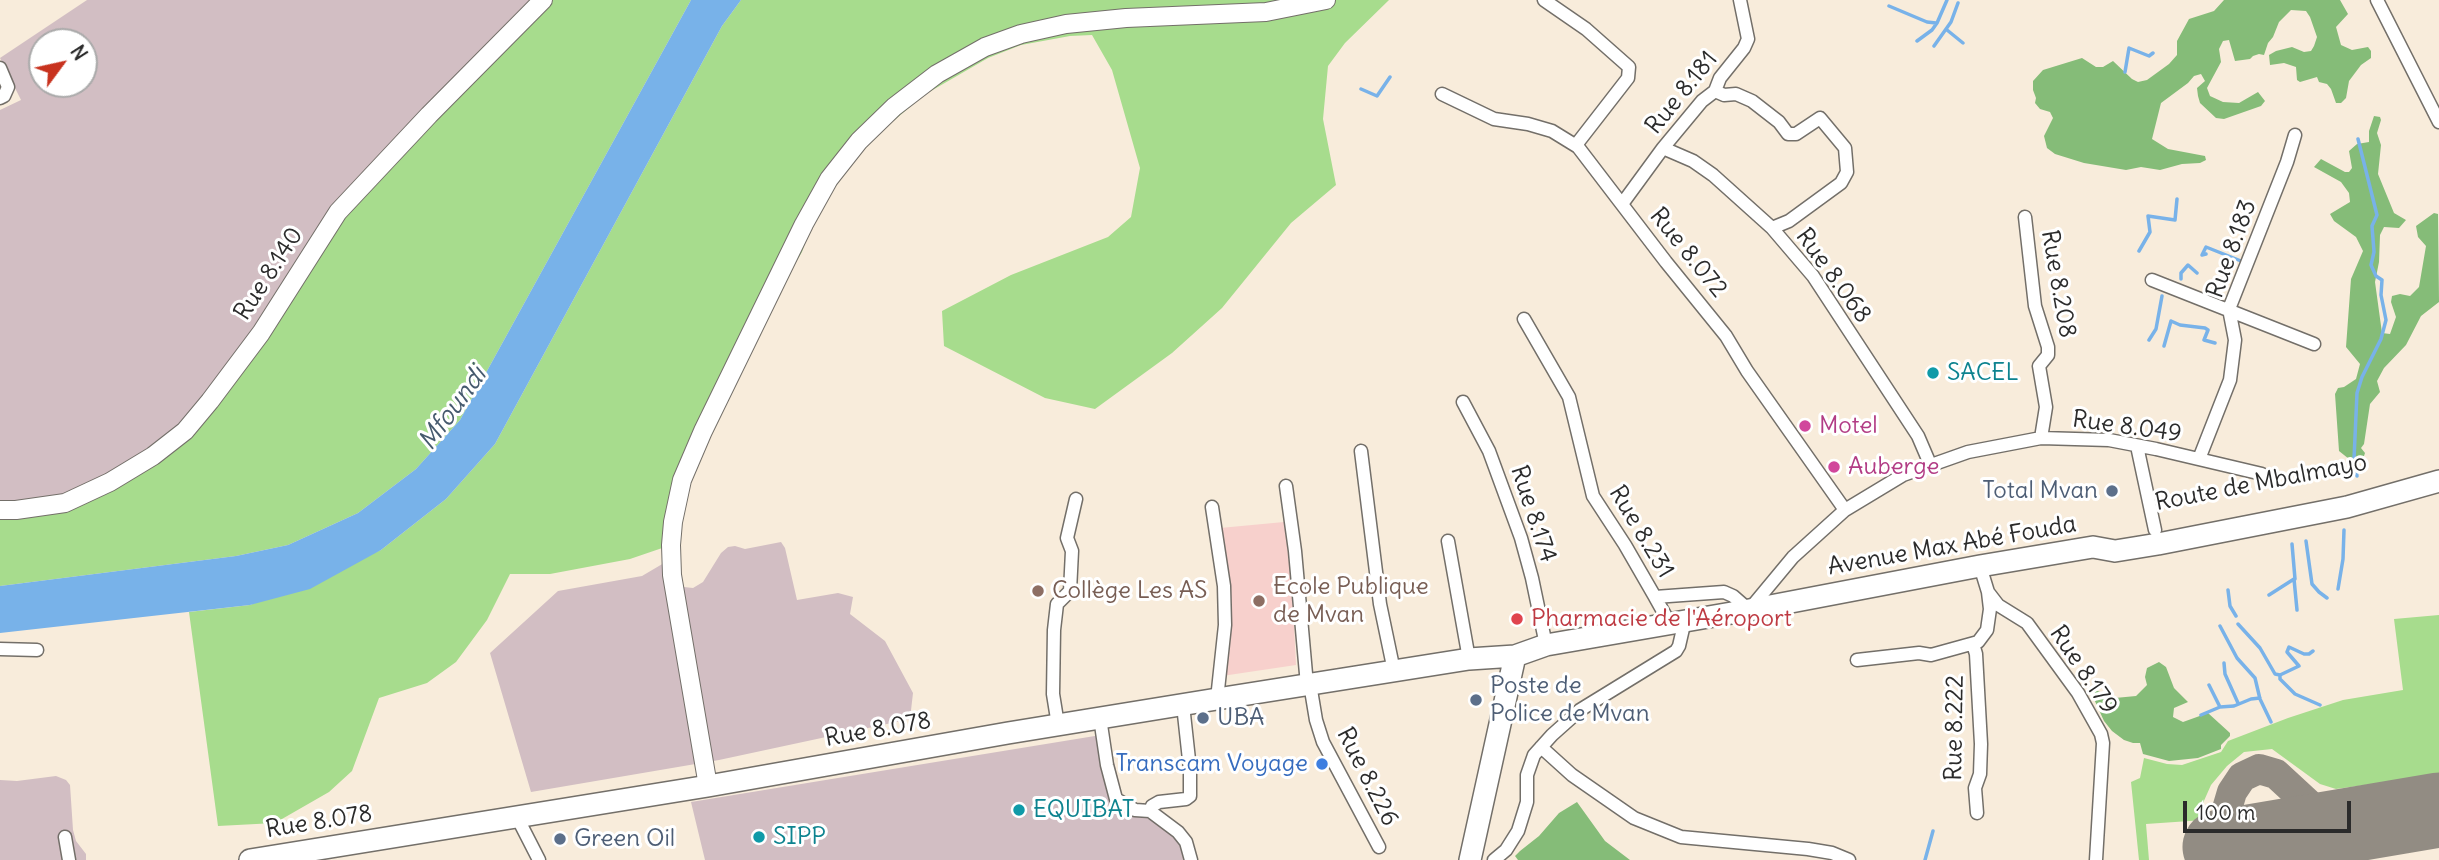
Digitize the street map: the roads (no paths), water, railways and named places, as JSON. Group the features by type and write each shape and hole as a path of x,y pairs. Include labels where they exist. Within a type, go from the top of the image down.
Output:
{"highway":[{"name":"Route de Mbalmayo","path":"2093,547 2155,530 2344,497 2439,470"},
{"name":"Avenue Max Abé Fouda","path":"1515,656 1546,645 1980,566 2093,547 2115,551 2158,544 2347,507 2439,481"},
{"name":"Rue 8.078","path":"250,860 708,786 1217,699 1469,660 1515,656"},
{"path":"1470,860 1515,656"}],"main road":[{"name":"Rue 8.140","path":"0,510 65,503 110,482 142,463 185,431 211,401 261,333 338,212 543,0"},
{"path":"708,786 672,575 673,522 682,480 703,431 804,224 829,179 859,141 894,107 937,74 985,47 1021,34 1066,24 1126,18 1266,12 1326,0"}],"street":[{"path":"1544,0 1586,29 1629,67 1628,78 1576,145"},
{"name":"Rue 8.181","path":"1622,204 1663,149 1703,101 1715,91 1720,78 1744,48 1748,39 1740,0"},
{"path":"2377,0 2439,122"},
{"path":"0,68 8,87 0,98"},
{"path":"1715,91 1752,100 1779,122 1788,134 1796,134 1820,118 1845,148 1847,172 1841,183 1789,221 1772,228"},
{"name":"Rue 8.072","path":"1442,94 1494,119 1543,127 1576,145 1726,336 1747,371 1845,510"},
{"name":"Rue 8.183","path":"2199,459 2230,380 2235,340 2229,309 2295,135"},
{"name":"Rue 8.068","path":"1663,149 1693,161 1713,175 1772,228 1813,276 1918,436 1930,464"},
{"name":"Rue 8.208","path":"2025,217 2035,306 2048,347 2048,355 2039,366 2046,407 2041,438"},
{"path":"2152,281 2314,344"},
{"name":"Rue 8.231","path":"1524,318 1569,397 1593,496 1655,597 1724,592 1749,610"},
{"name":"Rue 8.174","path":"1463,402 1489,451 1521,538 1546,645"},
{"name":"Rue 8.049","path":"1749,610 1793,557 1845,510 1883,485 1930,464 1968,452 2041,438 2109,440 2262,474"},
{"path":"2137,446 2155,530"},
{"path":"1361,451 1380,604 1394,671"},
{"name":"Rue 8.226","path":"1286,486 1308,685 1316,720 1323,742 1379,847"},
{"path":"1058,725 1053,694 1054,630 1057,604 1070,591 1072,551 1067,538 1076,499"},
{"path":"1212,507 1224,586 1225,625 1217,699"},
{"path":"1448,541 1469,660"},
{"name":"Rue 8.179","path":"1980,566 1988,592 2005,612 2027,623 2078,693 2101,734 2103,743 2096,860"},
{"path":"1857,660 1919,653 1931,655 1978,642 1987,630 1990,609 1988,592"},
{"path":"1494,860 1506,850 1518,831 1527,802 1530,766 1534,755 1580,710 1676,651 1679,646 1677,621 1655,597"},
{"name":"Rue 8.222","path":"1973,644 1977,662 1981,744 1980,774 1975,788 1977,813"},
{"path":"0,649 37,650"},
{"path":"1150,811 1158,802 1186,799 1190,796 1183,705"},
{"path":"1100,718 1107,765 1116,799 1135,810 1150,811 1178,832 1186,842 1191,860"},
{"path":"1541,747 1572,775 1634,818 1681,837 1808,849 1832,853 1849,860"},
{"path":"517,817 539,860"},
{"path":"65,837 69,860"}],"water":[{"path":"691,0 741,0 722,26 495,444 446,499 381,550 310,589 250,605 0,633 0,586 236,556 288,545 358,513 416,469 460,420"}],"waterway":[{"path":"1917,41 1932,30 1947,0"},
{"path":"1934,46 1951,22 1958,3"},
{"path":"1889,6 1927,22 1936,23"},
{"path":"1947,30 1963,43"},
{"path":"2125,72 2129,48 2149,56 2153,53"},
{"path":"1361,89 1377,96 1390,77"},
{"path":"2357,476 2354,459 2357,393 2381,339 2386,320 2381,295 2382,280 2376,276 2371,265 2374,252 2372,226 2377,215 2358,139"},
{"path":"2139,251 2150,232 2148,216 2175,220 2177,199"},
{"path":"2206,254 2202,255 2206,247 2241,261"},
{"path":"2181,279 2181,273 2188,265 2197,273"},
{"path":"2149,340 2156,329 2162,296"},
{"path":"2164,346 2171,321 2180,325 2205,328 2208,330 2204,340 2215,343"},
{"path":"2338,589 2344,530"},
{"path":"2306,541 2312,584 2327,598"},
{"path":"2292,544 2295,579"},
{"path":"2269,595 2294,579 2297,610"},
{"path":"2228,590 2230,606 2236,616"},
{"path":"2238,624 2260,648 2275,674 2280,675 2280,679 2295,694 2320,705"},
{"path":"2220,626 2237,658 2255,678 2260,699 2271,722"},
{"path":"2280,675 2299,666 2287,652 2289,647 2304,654 2313,651"},
{"path":"2224,663 2225,674 2238,703"},
{"path":"2209,685 2220,707"},
{"path":"2201,715 2220,707 2260,698"},
{"path":"1925,860 1933,831"}],"place":[{"name":"SACEL","path":"1933,373"},
{"name":"Motel","path":"1805,426"},
{"name":"Auberge","path":"1834,467"},
{"name":"Total Mvan","path":"2112,491"},
{"name":"Collège Les AS","path":"1038,591"},
{"name":"Ecole Publique de Mvan","path":"1259,601"},
{"name":"Pharmacie de l'Aéroport","path":"1517,619"},
{"name":"Poste de Police de Mvan","path":"1476,700"},
{"name":"UBA","path":"1203,718"},
{"name":"Transcam Voyage","path":"1322,764"},
{"name":"EQUIBAT","path":"1019,810"},
{"name":"SIPP","path":"759,837"},
{"name":"Green Oil","path":"560,839"}],"water label":[{"name":"Mfoundi","path":"453,409"}]}
